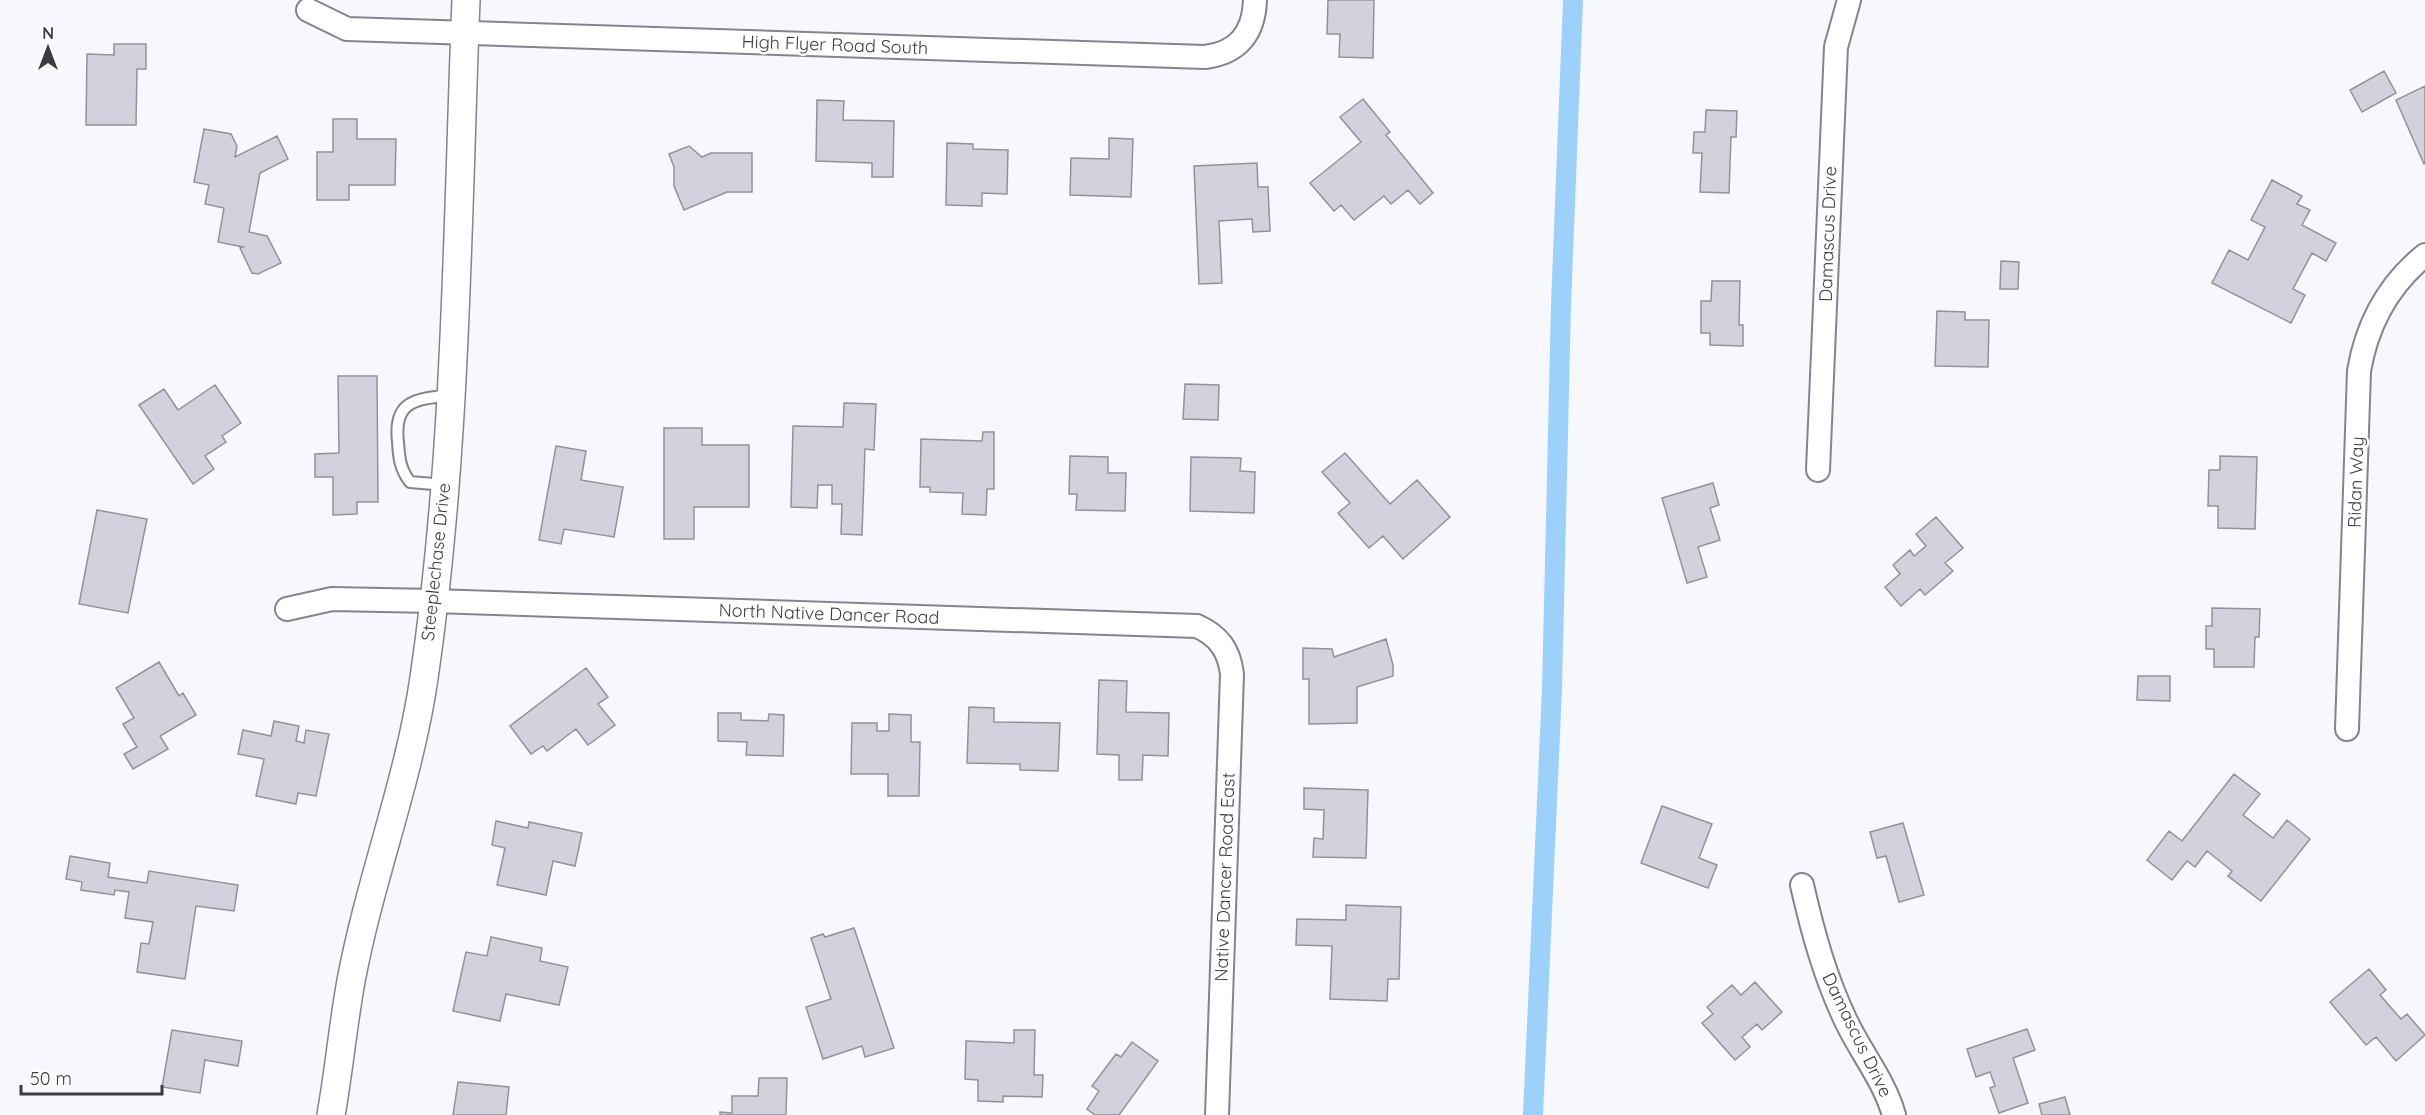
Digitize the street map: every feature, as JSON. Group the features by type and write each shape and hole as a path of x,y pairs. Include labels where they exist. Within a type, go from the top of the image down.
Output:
{"street":[{"name":"Steeplechase Drive","path":"331,1115 351,981 406,763 424,678 445,485 451,395 466,0"},
{"name":"High Flyer Road South","path":"308,10 347,28 1205,57 1226,52 1244,40 1251,27 1255,0"},
{"name":"Damascus Drive","path":"1818,470 1836,47 1849,0"},
{"name":"Ridan Way","path":"2347,729 2359,371 2367,338 2377,312 2392,289 2425,255"},
{"name":"North Native Dancer Road","path":"287,609 332,599 1197,627 1210,632 1221,642"},
{"name":"Native Dancer Road East","path":"1217,1115 1232,674 1230,659 1221,642"},
{"name":"Damascus Drive","path":"1802,885 1818,953 1828,982 1847,1024 1879,1077 1894,1115"}],"lane":[{"path":"445,485 410,482 402,471 397,434 398,414 407,405 421,398 451,395"}],"building":[{"path":"1328,0 1374,0 1373,58 1339,57 1340,34 1327,34"},
{"path":"114,44 146,44 146,69 137,69 136,125 86,125 87,54 114,55"},
{"path":"2384,71 2396,93 2362,112 2350,90"},
{"path":"2425,86 2425,163 2424,164 2396,100"},
{"path":"1363,99 1390,132 1386,135 1433,193 1420,204 1408,190 1391,204 1384,196 1354,220 1341,205 1334,211 1310,183 1361,142 1340,117"},
{"path":"817,100 844,101 843,120 894,121 893,177 872,177 872,163 816,161"},
{"path":"1706,110 1737,111 1736,137 1731,137 1729,193 1700,192 1702,153 1693,153 1694,132 1705,132"},
{"path":"333,119 357,119 357,139 396,139 395,185 349,185 349,200 317,200 317,152 333,152"},
{"path":"204,129 231,134 237,146 235,157 277,136 288,159 260,173 249,232 267,236 281,263 258,274 252,273 240,248 243,247 218,242 224,208 205,204 209,185 194,182"},
{"path":"1109,138 1133,139 1131,197 1070,195 1071,158 1109,159"},
{"path":"947,143 973,144 973,149 1008,150 1007,194 982,193 982,206 946,205"},
{"path":"689,146 702,157 711,153 752,153 752,192 727,192 684,210 674,186 674,167 669,154"},
{"path":"1257,163 1258,187 1268,187 1270,231 1253,232 1252,219 1219,221 1222,283 1199,284 1194,166"},
{"path":"2272,180 2302,196 2297,204 2310,210 2302,225 2336,243 2326,261 2312,253 2293,289 2305,295 2291,323 2212,283 2229,250 2248,260 2265,227 2251,220"},
{"path":"2001,261 2019,262 2018,289 2000,289"},
{"path":"1712,281 1740,281 1739,325 1743,325 1743,346 1710,345 1710,333 1701,333 1701,301 1711,301"},
{"path":"1937,311 1965,312 1965,320 1989,320 1988,367 1935,366"},
{"path":"338,376 377,376 378,502 357,502 357,514 333,515 333,477 315,477 315,454 339,453"},
{"path":"1185,384 1219,385 1218,420 1183,419"},
{"path":"215,385 241,423 222,436 226,442 205,456 214,469 193,484 139,405 164,389 178,410"},
{"path":"844,403 876,404 874,450 865,449 862,535 841,534 842,504 832,504 832,485 818,485 817,508 791,507 793,426 843,427"},
{"path":"664,428 702,428 702,445 749,445 749,507 694,507 694,539 664,539"},
{"path":"983,432 994,432 994,489 987,489 986,515 962,514 963,493 930,492 930,487 920,487 921,439 982,441"},
{"path":"556,446 586,451 581,480 623,487 614,537 564,529 561,544 539,540"},
{"path":"1345,453 1390,504 1417,480 1450,517 1403,559 1383,536 1369,548 1338,513 1350,503 1322,472"},
{"path":"1070,456 1108,457 1108,473 1126,473 1125,511 1076,510 1077,494 1069,494"},
{"path":"2220,456 2257,457 2255,529 2218,528 2218,506 2208,506 2209,470 2220,470"},
{"path":"1191,457 1241,458 1240,471 1255,472 1254,513 1190,511"},
{"path":"1713,483 1719,505 1710,508 1720,540 1698,547 1707,577 1687,583 1662,498"},
{"path":"97,510 147,519 128,613 79,604"},
{"path":"1936,517 1963,548 1945,563 1953,571 1925,595 1920,589 1901,606 1885,587 1900,574 1893,565 1910,550 1914,556 1926,546 1916,534"},
{"path":"2212,608 2260,609 2259,637 2255,637 2254,667 2214,667 2214,649 2206,649 2206,626 2212,626"},
{"path":"1386,639 1393,665 1393,676 1357,687 1357,723 1309,724 1309,679 1303,679 1303,648 1332,649 1334,657"},
{"path":"159,662 179,696 183,693 196,715 160,736 168,749 133,769 124,754 137,747 123,724 134,718 116,688"},
{"path":"586,668 608,697 598,704 615,725 588,745 576,729 547,751 543,746 531,754 510,726"},
{"path":"2138,676 2170,676 2170,701 2137,700"},
{"path":"1099,680 1127,681 1126,712 1169,713 1168,756 1143,755 1142,780 1119,780 1119,755 1097,754"},
{"path":"969,707 994,708 994,722 1060,723 1058,771 1020,770 1020,764 967,763"},
{"path":"718,713 741,713 741,720 768,721 769,714 784,715 783,756 746,755 747,742 718,741"},
{"path":"889,714 911,715 911,742 920,742 919,796 888,796 888,774 851,774 852,723 877,723 877,731 889,731"},
{"path":"274,721 299,726 296,741 304,743 306,730 329,734 316,796 298,793 296,804 256,796 264,759 238,754 243,730 271,736"},
{"path":"2234,774 2260,794 2243,815 2273,838 2287,820 2310,839 2261,901 2228,876 2232,871 2207,851 2195,867 2187,861 2172,880 2147,860 2169,831 2182,841"},
{"path":"1304,788 1368,790 1366,858 1313,857 1314,838 1323,839 1324,810 1304,809"},
{"path":"1662,806 1712,824 1699,858 1717,865 1708,888 1641,863"},
{"path":"496,821 528,828 529,822 582,833 575,866 553,861 546,895 497,885 505,848 492,845"},
{"path":"1903,823 1924,895 1899,902 1886,856 1877,858 1870,832"},
{"path":"70,856 110,863 108,877 147,883 149,871 238,885 234,911 196,906 185,979 137,972 141,943 149,944 153,922 125,918 129,892 115,890 114,895 81,890 82,882 66,879"},
{"path":"1346,905 1401,907 1399,979 1388,979 1387,1001 1330,999 1332,946 1296,945 1297,919 1346,920"},
{"path":"854,928 894,1048 865,1057 862,1046 823,1059 806,1007 831,999 811,938 823,934 825,937"},
{"path":"491,937 542,948 540,961 568,967 559,1005 506,994 500,1021 453,1011 466,952 487,956"},
{"path":"2369,969 2386,990 2380,995 2401,1019 2407,1014 2425,1035 2396,1061 2376,1037 2366,1045 2330,1002"},
{"path":"1755,982 1782,1012 1762,1030 1757,1024 1742,1037 1750,1047 1735,1060 1702,1023 1713,1014 1707,1007 1732,985 1741,995"},
{"path":"2027,1029 2035,1050 2013,1058 2028,1103 1999,1113 1990,1088 1995,1086 1990,1072 1976,1077 1967,1049"},
{"path":"172,1030 242,1041 238,1066 205,1060 200,1093 162,1087"},
{"path":"1014,1030 1035,1030 1034,1075 1043,1075 1042,1097 1003,1096 1003,1102 978,1101 978,1080 965,1079 966,1041 1014,1043"},
{"path":"1132,1042 1158,1061 1119,1115 1095,1115 1087,1109 1099,1091 1092,1086 1116,1054 1121,1057"},
{"path":"759,1078 787,1078 786,1115 720,1115 720,1112 732,1113 732,1096 758,1096"},
{"path":"458,1082 509,1087 506,1115 453,1115"},
{"path":"2065,1097 2070,1115 2042,1115 2039,1104"}],"waterway":[{"path":"1533,1115 1552,689 1561,305 1573,0"}]}
